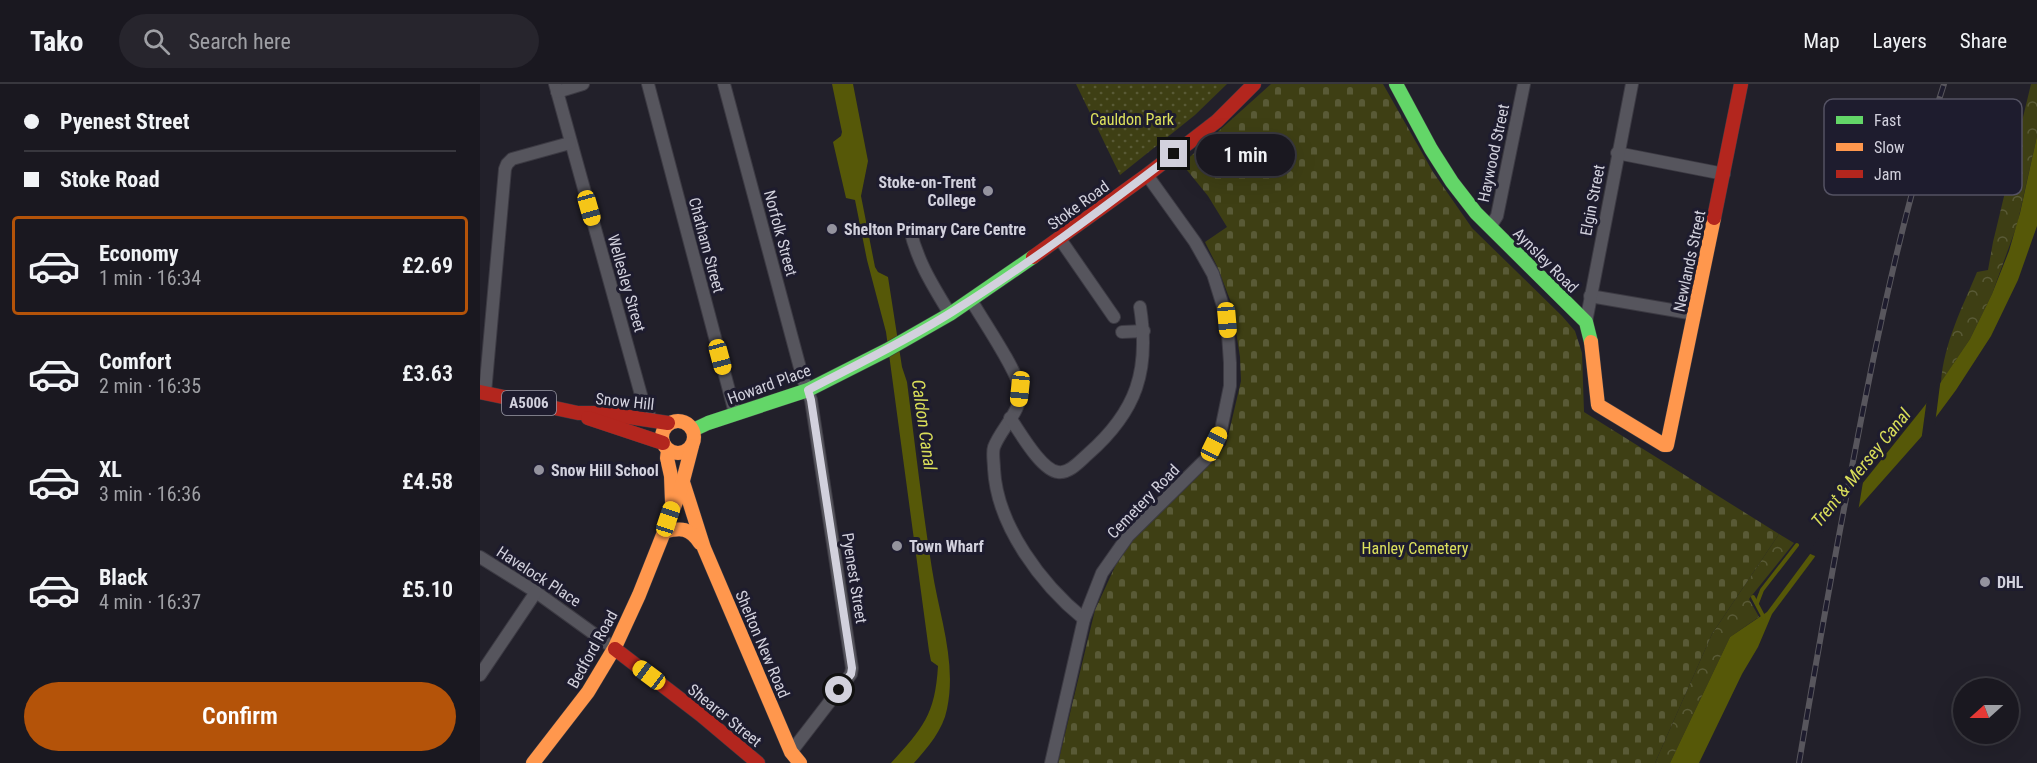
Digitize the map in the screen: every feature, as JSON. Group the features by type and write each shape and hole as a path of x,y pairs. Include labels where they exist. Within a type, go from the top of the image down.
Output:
{"main road":[{"name":"Stoke Road","path":"908,337 971,300 1147,175 1217,121 1254,84"},
{"name":"Aynsley Road","path":"1396,84 1431,149 1476,213 1586,322"},
{"name":"Newlands Street","path":"1586,322 1593,347 1598,405 1667,445 1670,442 1741,84"},
{"name":"Howard Place","path":"693,430 735,413 808,390 908,337"},
{"name":"Snow Hill","path":"483,393 578,413 603,413 668,423"},
{"name":"Snow Hill","path":"578,413 601,424 642,435 665,446"},
{"path":"684,421 693,430 695,436 692,446 681,453 675,453 665,446 663,430 668,423 684,421"},
{"name":"Bedford Road","path":"665,446 671,476 673,506"},
{"name":"Bedford Road","path":"533,763 580,703 644,583 673,506 680,496 686,460 692,446"},
{"name":"Shelton New Road","path":"683,482 704,548 795,759"},
{"name":"Shelton New Road","path":"664,532 688,528 704,548"},
{"name":"Shearer Street","path":"611,646 758,763"}],"street":[{"path":"556,88 583,84"},
{"name":"Chatham Street","path":"648,84 735,413"},
{"name":"Norfolk Street","path":"724,84 797,358 808,390"},
{"name":"Haywood Street","path":"1490,227 1497,216 1524,84"},
{"name":"Elgin Street","path":"1586,322 1632,84"},
{"name":"Wellesley Street","path":"556,88 643,402 651,419"},
{"path":"483,393 505,169 512,159 570,143"},
{"path":"1617,153 1724,174"},
{"name":"Cemetery Road","path":"1051,763 1084,619 1102,573 1128,536 1207,458 1221,430 1230,386 1227,320 1213,274 1195,243 1147,175"},
{"path":"910,229 922,268 950,314"},
{"path":"1060,238 1114,317"},
{"path":"1590,296 1695,314"},
{"path":"971,300 1008,362 1020,389 1018,405 993,449 995,487 1013,535 1065,603 1084,619"},
{"path":"1010,418 1049,469 1058,473 1069,470 1116,426 1137,387 1144,350 1140,307"},
{"path":"1122,332 1143,331"},
{"name":"Pyenest Street","path":"795,759 851,674 852,668 808,390"},
{"name":"Havelock Place","path":"480,557 536,592 611,646"},
{"path":"480,675 536,592"}],"green space":[{"name":"Cauldon Park","path":"1076,84 1227,84 1195,115 1120,175"},
{"name":"Hanley Cemetery","path":"1271,84 1383,84 1433,172 1472,228 1575,331 1582,353 1584,412 1779,534 1712,634 1655,763 1058,763 1095,610 1118,560 1135,537 1189,485 1226,445 1241,381 1240,357 1232,305 1205,242 1227,227 1208,196 1182,164"},
{"path":"2031,84 2037,84 2037,136 2017,225 1992,294 1970,339 1941,382 1946,353 1960,312 1977,272 1988,270 2004,195 2022,195 2022,121"},
{"path":"1779,534 1794,543 1749,599 1759,617 1730,637 1670,763 1655,763 1712,634"}],"shaded area":[{"path":"832,84 853,84 868,161 861,196 875,267 878,272 888,277 902,367 907,382 932,569 946,639 950,691 945,717 934,738 914,763 891,763 925,720 934,697 938,666 931,661 929,651 886,332 867,260 855,200 846,198 833,142 841,136 842,132"},
{"path":"2037,136 2037,226 2018,280 1991,336 1956,390 1922,436 1814,558 1772,614 1758,647 1742,674 1699,763 1670,763 1730,637 1767,612 1862,484 1926,404 1970,339 1992,294 2009,251"}],"pier":[{"path":"1941,377 1935,424 1921,442 1927,398"},
{"path":"1864,476 1858,512 1814,562 1815,556 1808,553"}],"waterway":[{"path":"1757,603 1762,590 1797,545"},
{"path":"1753,597 1764,618"}],"railway":[{"path":"1939,99 1944,84"},
{"path":"1799,763 1849,481 1875,351 1912,195"}],"traffic: fast":[{"path":"1396,84 1431,149 1452,182 1476,213 1586,322 1591,342"},
{"path":"693,430 808,390 887,350 950,314 1033,257"}],"traffic: slow":[{"path":"1591,342 1598,405 1667,445 1714,218"},
{"path":"678,421 690,425 694,437 690,449 678,453 666,449 662,437 666,425 678,421"},
{"path":"533,763 588,692 615,647 639,595 680,492 692,446"},
{"path":"668,450 672,502"},
{"path":"683,482 704,548 791,752 800,763"},
{"path":"664,532 685,530 693,534 700,543"}],"traffic: jam":[{"path":"1033,257 1147,175 1217,121 1254,84"},
{"path":"1714,218 1741,84"},
{"path":"480,392 578,413 603,413 668,423"},
{"path":"588,418 663,443"},
{"path":"615,649 701,715 758,763"}],"place":[{"name":"Stoke-on-Trent College","path":"988,191"},
{"name":"Shelton Primary Care Centre","path":"832,229"},
{"name":"Snow Hill School","path":"539,470"},
{"name":"Town Wharf","path":"897,546"},
{"name":"DHL","path":"1985,582"}],"route":[{"path":"839,690 851,674 852,668 808,390 887,350 950,314 1060,238 1174,154"}],"water label":[{"name":"Caldon Canal","path":"924,425"},
{"name":"Trent & Mersey Canal","path":"1861,468"}]}
